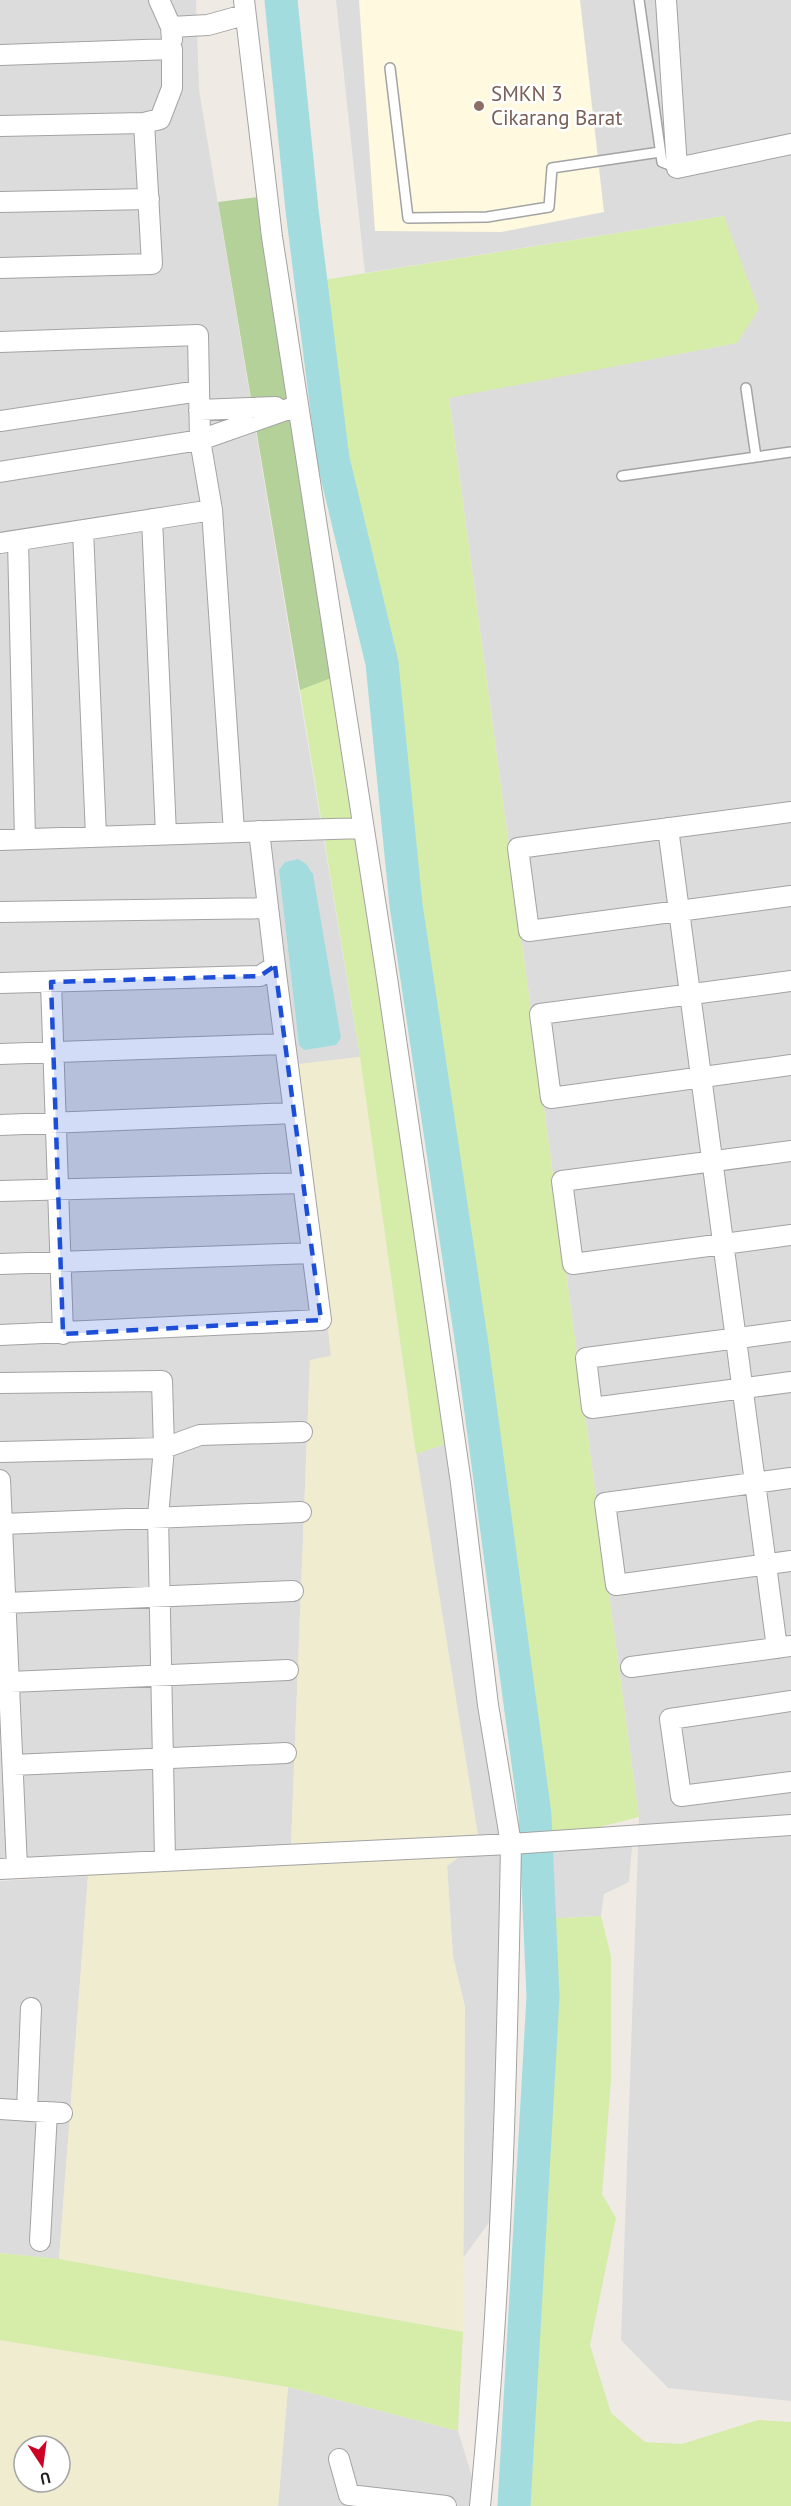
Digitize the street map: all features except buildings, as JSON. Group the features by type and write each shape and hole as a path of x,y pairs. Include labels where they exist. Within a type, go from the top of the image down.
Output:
{"street":[{"path":"0,126 144,123 160,119 172,88 172,49 171,27 159,0"},
{"path":"666,0 677,168 791,144"},
{"path":"171,27 208,25 244,8 297,406 461,1484 488,1705 515,1844 499,2242 491,2392 480,2506"},
{"path":"0,55 172,49"},
{"path":"0,268 152,264 144,123"},
{"path":"0,202 149,199"},
{"path":"0,342 198,335 200,440 212,510 234,832"},
{"path":"0,355 107,338"},
{"path":"0,422 199,400 297,406"},
{"path":"0,472 200,440 297,406"},
{"path":"25,839 9,542 212,510"},
{"path":"152,519 166,834"},
{"path":"83,530 96,836"},
{"path":"791,812 518,848 529,931 791,896"},
{"path":"0,840 363,828"},
{"path":"631,1667 784,1647 766,1565 668,828"},
{"path":"0,1335 63,1334 321,1320 259,831"},
{"path":"0,912 268,908"},
{"path":"0,983 260,976 275,966"},
{"path":"791,981 540,1014 551,1098 791,1065"},
{"path":"51,982 63,1334"},
{"path":"0,1054 285,1044"},
{"path":"0,1125 294,1113"},
{"path":"791,1150 562,1181 573,1264 791,1235"},
{"path":"0,1191 303,1183"},
{"path":"0,1264 312,1253"},
{"path":"791,1331 586,1359 592,1408 791,1382"},
{"path":"0,1383 162,1381 164,1448 158,1516 165,1859"},
{"path":"0,1452 164,1448 200,1435 302,1432"},
{"path":"791,1478 605,1503 616,1585 791,1561"},
{"path":"0,1480 3,1524 2,1564 6,1603 3,1634 10,1683 5,1703 9,1771 9,1868 165,1859 556,1843 791,1826"},
{"path":"3,1524 301,1512"},
{"path":"6,1603 293,1591"},
{"path":"10,1683 160,1678 288,1670"},
{"path":"791,1701 670,1719 681,1796 791,1782"},
{"path":"9,1771 163,1757 286,1753"},
{"path":"32,2008 45,2112 40,2241"},
{"path":"0,2109 45,2112"},
{"path":"339,2459 349,2495 446,2506"}],"lane":[{"path":"639,0 662,162 677,168"},
{"path":"390,68 408,218 487,217 549,207 552,168 660,152"},
{"path":"746,388 756,457"},
{"path":"622,476 791,452"}],"highlighted area":[{"path":"275,966 321,1320 63,1334 51,982 260,976"}],"shaded area":[{"path":"0,0 196,0 199,90 360,1057 300,1064 331,1356 310,1360 291,1845 0,1860"},
{"path":"336,0 791,0 791,2401 668,2388 621,2340 639,1817 449,397 737,343 724,216 365,273"},
{"name":"SMKN 3 Cikarang Barat","path":"359,0 580,0 604,212 501,232 375,231"},
{"path":"360,1057 406,1388 479,1842 447,1866 453,1957 465,2007 463,2332 59,2259 88,1876 94,1855 291,1845 310,1360 331,1356 299,1064"},
{"path":"457,1440 514,1851 510,2194 463,2258 465,2007 453,1957 447,1866 479,1842 416,1454"},
{"path":"536,1843 632,1847 629,1882 604,1894 601,1916 540,1919"},
{"path":"88,1876 59,2259 0,2253 0,1881"},
{"path":"0,2340 288,2387 278,2506 0,2506"},
{"path":"288,2387 458,2431 481,2506 278,2506"}],"green space":[{"path":"267,196 339,675 300,690 218,202"},
{"path":"724,216 759,309 737,343 449,398 639,1817 536,1843 535,1815 483,1425 406,905 381,657 333,459 311,282"},
{"path":"339,675 457,1440 416,1454 360,1057 300,690"},
{"path":"601,1916 611,1956 611,2081 602,2194 616,2218 590,2345 611,2413 645,2442 682,2444 758,2420 791,2422 791,2506 514,2506 543,1997 540,1919"},
{"path":"0,2253 59,2259 463,2332 458,2431 288,2387 0,2340"}],"water":[{"path":"298,859 306,864 313,874 341,1038 336,1045 304,1050 299,1045 279,870 285,862"}],"waterway":[{"path":"281,0 302,210 333,459 382,663 406,905 472,1345 535,1815 543,1997 514,2506"}],"place":[{"name":"SMKN 3 Cikarang Barat","path":"479,106"}]}
